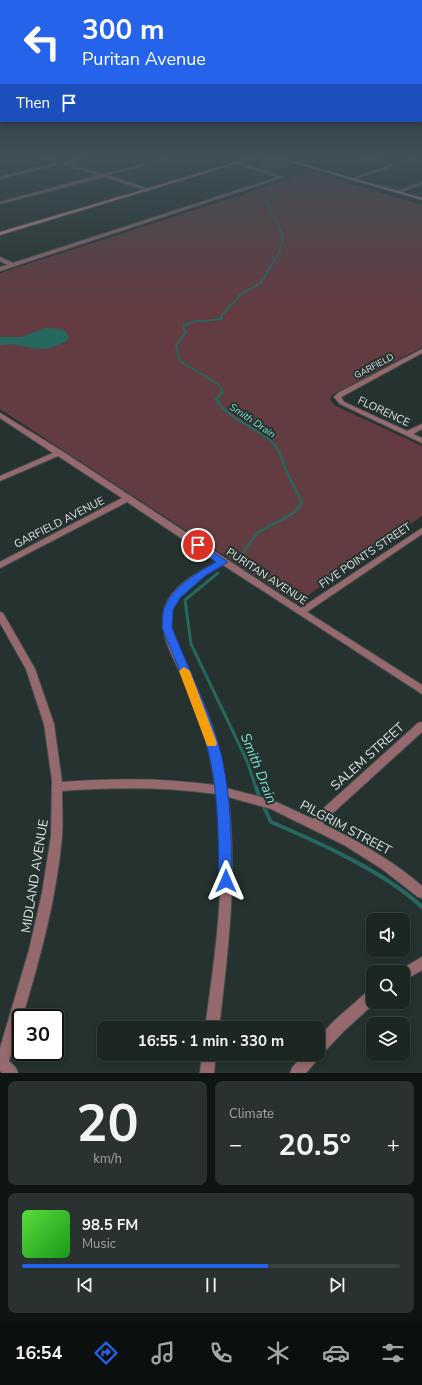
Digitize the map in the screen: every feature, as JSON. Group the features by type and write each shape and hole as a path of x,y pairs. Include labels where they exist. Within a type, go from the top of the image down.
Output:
{"main road":[{"path":"0,234 93,206"}],"street":[{"path":"0,269 193,206"},
{"path":"0,259 13,265"},
{"name":"GARFIELD","path":"337,399 340,394 422,351"},
{"name":"FLORENCE","path":"337,399 342,403 422,441"},
{"name":"PURITAN AVENUE","path":"0,415 59,452 223,562 422,690"},
{"path":"408,434 422,426"},
{"path":"0,479 59,452"},
{"name":"GARFIELD AVENUE","path":"0,565 128,498"},
{"name":"FIVE POINTS STREET","path":"301,612 422,530"},
{"path":"213,1021 225,907 224,812 222,792 208,731 193,690 170,637 167,617 171,603 180,592 201,574 223,562"},
{"name":"MIDLAND AVENUE","path":"0,615 28,660 40,688 55,748 58,787 56,841 47,903 36,949 3,1067"},
{"name":"SALEM STREET","path":"315,825 336,803 422,726"},
{"name":"PILGRIM STREET","path":"58,787 137,782 201,787 269,804 315,825 374,855 394,869 422,893"},
{"path":"410,971 422,963"},
{"path":"325,1041 366,1002"},
{"path":"207,1073 208,1061"},
{"path":"297,1073 307,1061"}],"shaded area":[{"path":"207,206 422,206 422,347 332,395 330,399 334,405 422,446 422,516 297,603 0,409 0,273"},
{"path":"45,328 60,329 66,332 69,338 62,344 40,349 7,344 0,345 0,337 21,337"}],"waterway":[{"name":"Smith Drain","path":"271,206 270,210 281,230 283,240 275,260"},
{"name":"Smith Drain","path":"239,558 257,533 294,513 302,503 286,471 280,453 272,442 258,431 235,418 221,406 216,399 223,392 219,385 180,361 176,344 186,333 183,326 192,322 222,319 221,316 242,293 260,284 275,259"},
{"name":"Smith Drain","path":"218,573 185,600 191,644 247,761 256,788"},
{"name":"Smith Drain","path":"256,787 260,799"},
{"name":"Smith Drain","path":"263,805 271,822 330,848 370,870 407,894 422,907"}],"slow traffic":[{"path":"184,671 193,690 211,743"}],"route":[{"path":"198,545 223,562 201,574 176,596 168,610 167,628 193,690 214,751 217,773 222,792 224,812 226,881"}]}
